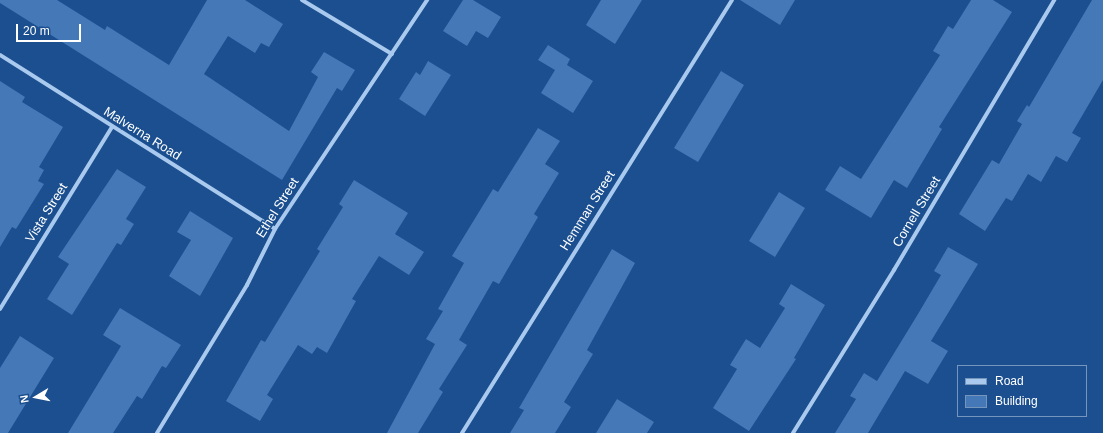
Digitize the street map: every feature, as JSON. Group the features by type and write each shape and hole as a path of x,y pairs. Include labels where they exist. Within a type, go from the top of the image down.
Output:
{"street":[{"path":"302,0 392,54"},
{"name":"Ethel Street","path":"157,433 247,285 275,229 427,0"},
{"name":"Hemman Street","path":"462,433 732,0"},
{"name":"Cornell Street","path":"793,433 894,270 1054,0"},
{"name":"Malverna Road","path":"0,55 112,128 275,229"},
{"name":"Vista Street","path":"0,309 112,128"}],"building":[{"path":"0,0 57,0 105,30 107,26 169,65 207,0 245,0 283,24 269,47 261,43 255,53 228,36 204,74 289,131 318,77 311,72 324,52 355,70 342,91 337,88 282,180 0,3"},
{"path":"463,0 473,0 501,17 488,38 476,31 467,46 443,31"},
{"path":"601,0 642,0 615,44 586,25"},
{"path":"740,0 795,0 780,25"},
{"path":"971,0 993,0 1012,12 939,127 942,129 907,188 894,180 871,218 825,190 840,166 861,179 940,55 933,51 948,26 953,29"},
{"path":"1092,0 1103,0 1103,80 1072,133 1081,138 1067,162 1056,156 1041,182 1028,174 1012,201 1006,198 985,231 959,214 992,160 999,164 1022,124 1017,121 1027,105 1029,107"},
{"path":"548,45 570,59 567,65 593,81 573,113 541,93 555,70 538,60"},
{"path":"428,61 451,75 425,116 399,99 416,72 420,75"},
{"path":"721,71 744,85 698,162 674,148"},
{"path":"0,81 25,97 22,102 63,127 39,167 44,170 38,181 44,184 16,229 12,227 0,247"},
{"path":"538,128 560,141 545,164 559,173 534,214 538,217 499,284 493,281 459,340 467,345 439,389 443,392 418,433 387,433 435,344 426,339 443,311 438,309 464,263 452,256 493,189 498,192"},
{"path":"117,169 146,187 126,219 134,224 121,245 117,243 72,315 47,299 69,264 58,257"},
{"path":"354,180 408,213 395,234 424,252 409,275 379,256 352,299 356,301 327,353 317,347 312,354 298,345 267,395 273,399 260,421 226,401 261,340 265,342 320,251 317,249 343,207 339,204"},
{"path":"779,192 805,208 775,257 749,241"},
{"path":"190,211 233,238 200,296 169,276 191,240 177,232"},
{"path":"948,247 978,264 931,341 948,351 928,384 905,371 868,433 835,433 856,399 850,396 864,373 877,381 918,314 941,275 934,271"},
{"path":"612,249 635,263 587,350 593,354 564,402 571,407 555,433 510,433 524,410 519,408"},
{"path":"791,284 825,305 794,358 796,359 749,431 713,408 737,369 730,365 746,339 760,348 785,308 779,304"},
{"path":"120,308 181,345 166,368 162,366 142,399 137,396 113,433 68,433 121,346 103,335"},
{"path":"20,336 54,358 8,433 0,433 0,368"},
{"path":"617,399 654,422 647,433 596,433"}]}
